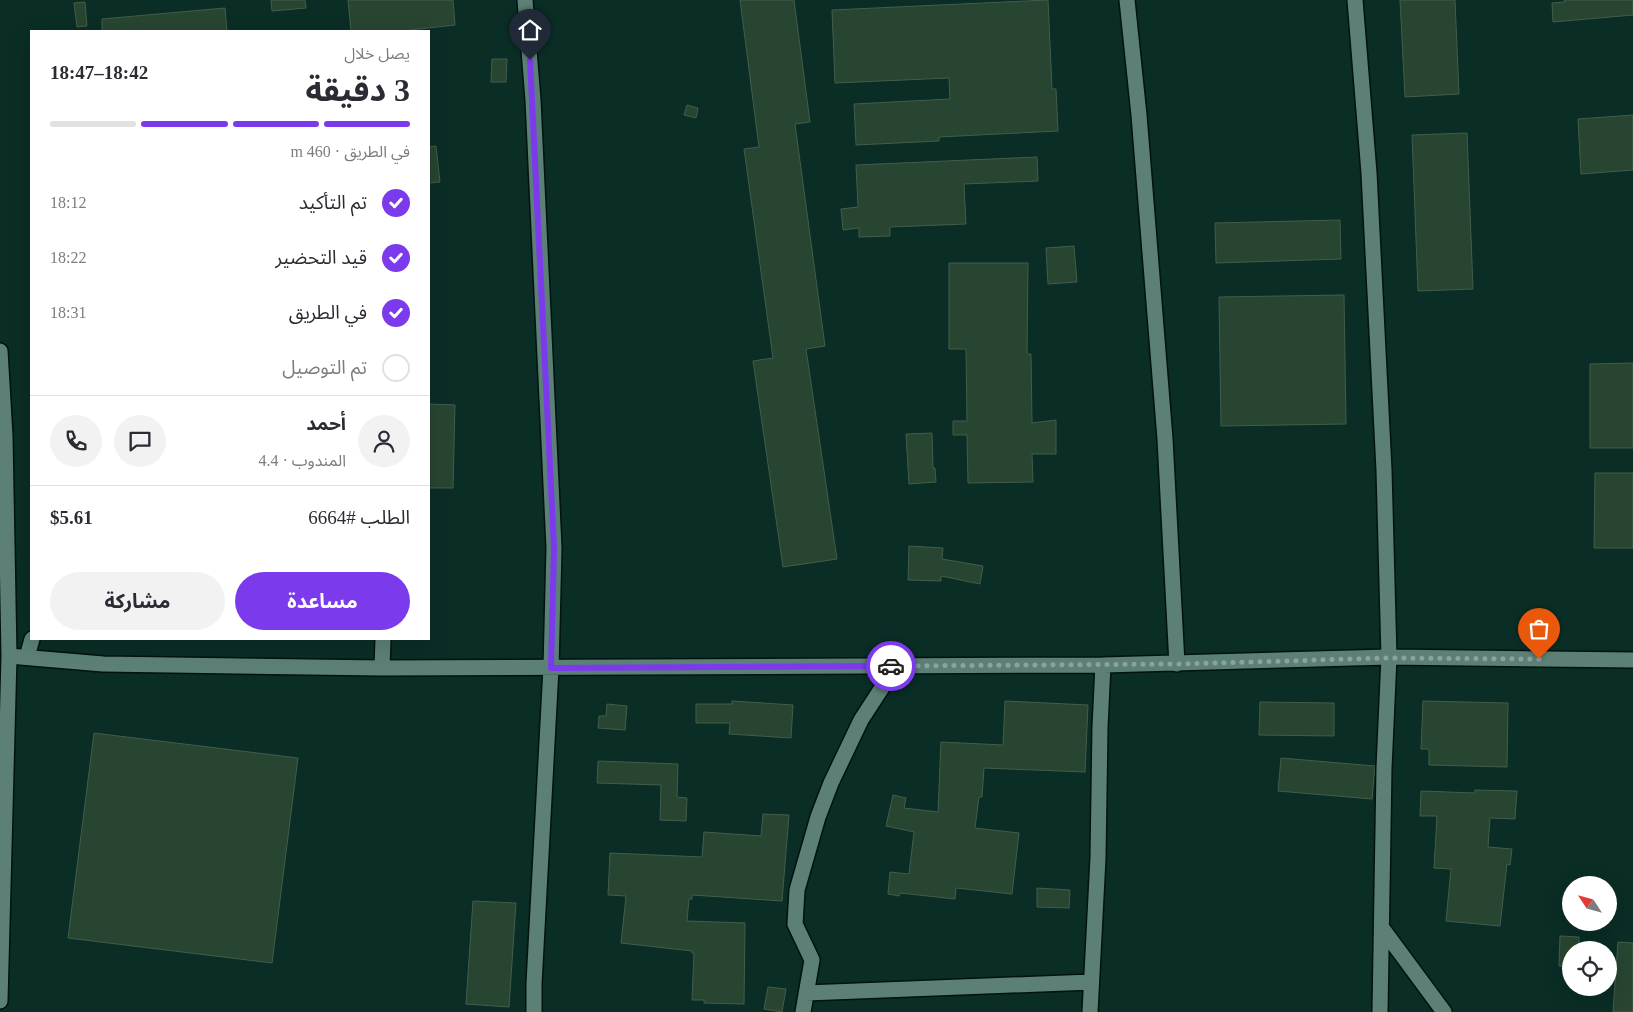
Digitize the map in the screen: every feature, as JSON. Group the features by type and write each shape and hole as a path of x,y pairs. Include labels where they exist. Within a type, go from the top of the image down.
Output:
{"street":[{"path":"525,0 533,100 554,548 551,668 534,1012"},
{"path":"1126,0 1139,115 1165,439 1177,664"},
{"path":"1355,0 1369,173 1384,470 1389,658 1384,768 1380,1012"},
{"path":"0,351 6,664 0,1001"},
{"path":"27,657 32,640"},
{"path":"382,668 383,640"},
{"path":"6,664 27,657 103,664 382,668 1103,665 1389,658 1633,660"},
{"path":"1090,1012 1098,858 1103,665"},
{"path":"803,1012 812,960 795,924 797,890 818,817 831,783 861,720 896,666"},
{"path":"1382,928 1444,1012"},
{"path":"806,993 1091,982"}],"building":[{"path":"271,0 305,0 306,8 272,11"},
{"path":"348,0 453,0 455,25 410,30 351,30"},
{"path":"740,0 794,0 810,122 795,124 825,346 806,349 837,559 783,567 753,361 773,358 744,149 759,147"},
{"path":"1048,0 1052,89 1056,89 1058,131 939,137 939,141 856,145 854,104 950,99 949,78 835,83 832,10"},
{"path":"1400,0 1455,0 1459,94 1405,97"},
{"path":"1564,0 1633,0 1633,15 1553,22 1552,3 1565,2"},
{"path":"85,2 87,26 77,27 74,3"},
{"path":"225,8 227,30 102,30 102,19"},
{"path":"492,59 507,59 506,82 491,82"},
{"path":"687,105 698,108 696,118 684,115"},
{"path":"1633,115 1633,170 1581,174 1578,119"},
{"path":"1467,133 1473,289 1418,291 1412,135"},
{"path":"436,146 440,182 430,183 430,147"},
{"path":"1037,157 1038,181 964,184 966,224 890,227 890,236 859,237 859,228 843,230 841,209 858,207 856,165"},
{"path":"1340,220 1341,259 1216,263 1215,223"},
{"path":"1074,246 1077,282 1048,284 1046,248"},
{"path":"949,263 1028,263 1027,354 1031,354 1032,423 1056,420 1056,454 1032,454 1033,482 968,483 967,435 953,435 953,421 967,421 966,349 949,349"},
{"path":"1344,295 1346,424 1221,426 1219,297"},
{"path":"1633,363 1633,448 1590,448 1590,364"},
{"path":"430,404 455,405 453,488 430,488"},
{"path":"932,433 933,468 935,468 936,482 909,484 906,434"},
{"path":"1595,473 1633,473 1633,548 1594,548"},
{"path":"909,546 943,548 942,559 983,566 980,584 941,576 941,581 908,580"},
{"path":"732,701 793,705 791,738 729,734 730,723 696,723 696,704 732,704"},
{"path":"1005,701 1088,705 1085,772 984,768 982,797 979,797 975,828 1019,833 1012,894 956,888 955,899 900,893 899,896 888,894 890,872 909,874 914,832 886,826 893,795 906,798 904,808 938,812 941,742 1003,745"},
{"path":"1423,701 1508,703 1507,767 1429,765 1429,749 1421,749"},
{"path":"1260,702 1334,703 1334,736 1259,735"},
{"path":"607,704 627,706 625,730 598,728 599,716 606,716"},
{"path":"94,733 298,758 272,963 68,938"},
{"path":"1281,758 1375,766 1372,799 1278,791"},
{"path":"598,761 678,764 677,797 687,798 686,821 660,820 661,785 597,783"},
{"path":"1475,790 1517,791 1515,819 1490,818 1488,847 1512,849 1510,865 1507,864 1500,926 1446,921 1451,869 1434,868 1437,816 1420,816 1421,791 1475,793"},
{"path":"763,814 789,815 782,901 692,895 692,899 689,899 687,921 745,923 744,1004 704,1003 704,1000 692,1000 694,953 692,951 621,943 626,896 608,895 610,853 702,857 704,832 761,836"},
{"path":"1037,888 1070,890 1069,908 1037,907"},
{"path":"473,901 516,903 509,1007 466,1004"},
{"path":"1560,936 1579,937 1579,941 1562,941 1562,966 1559,966"},
{"path":"1618,942 1633,943 1633,1012 1613,1012 1614,996 1617,996"},
{"path":"768,987 786,989 782,1012 764,1009"}],"way so far":[{"path":"891,666 1177,664 1389,658 1539,659"}],"route":[{"path":"530,60 554,548 551,668 891,666"}]}
